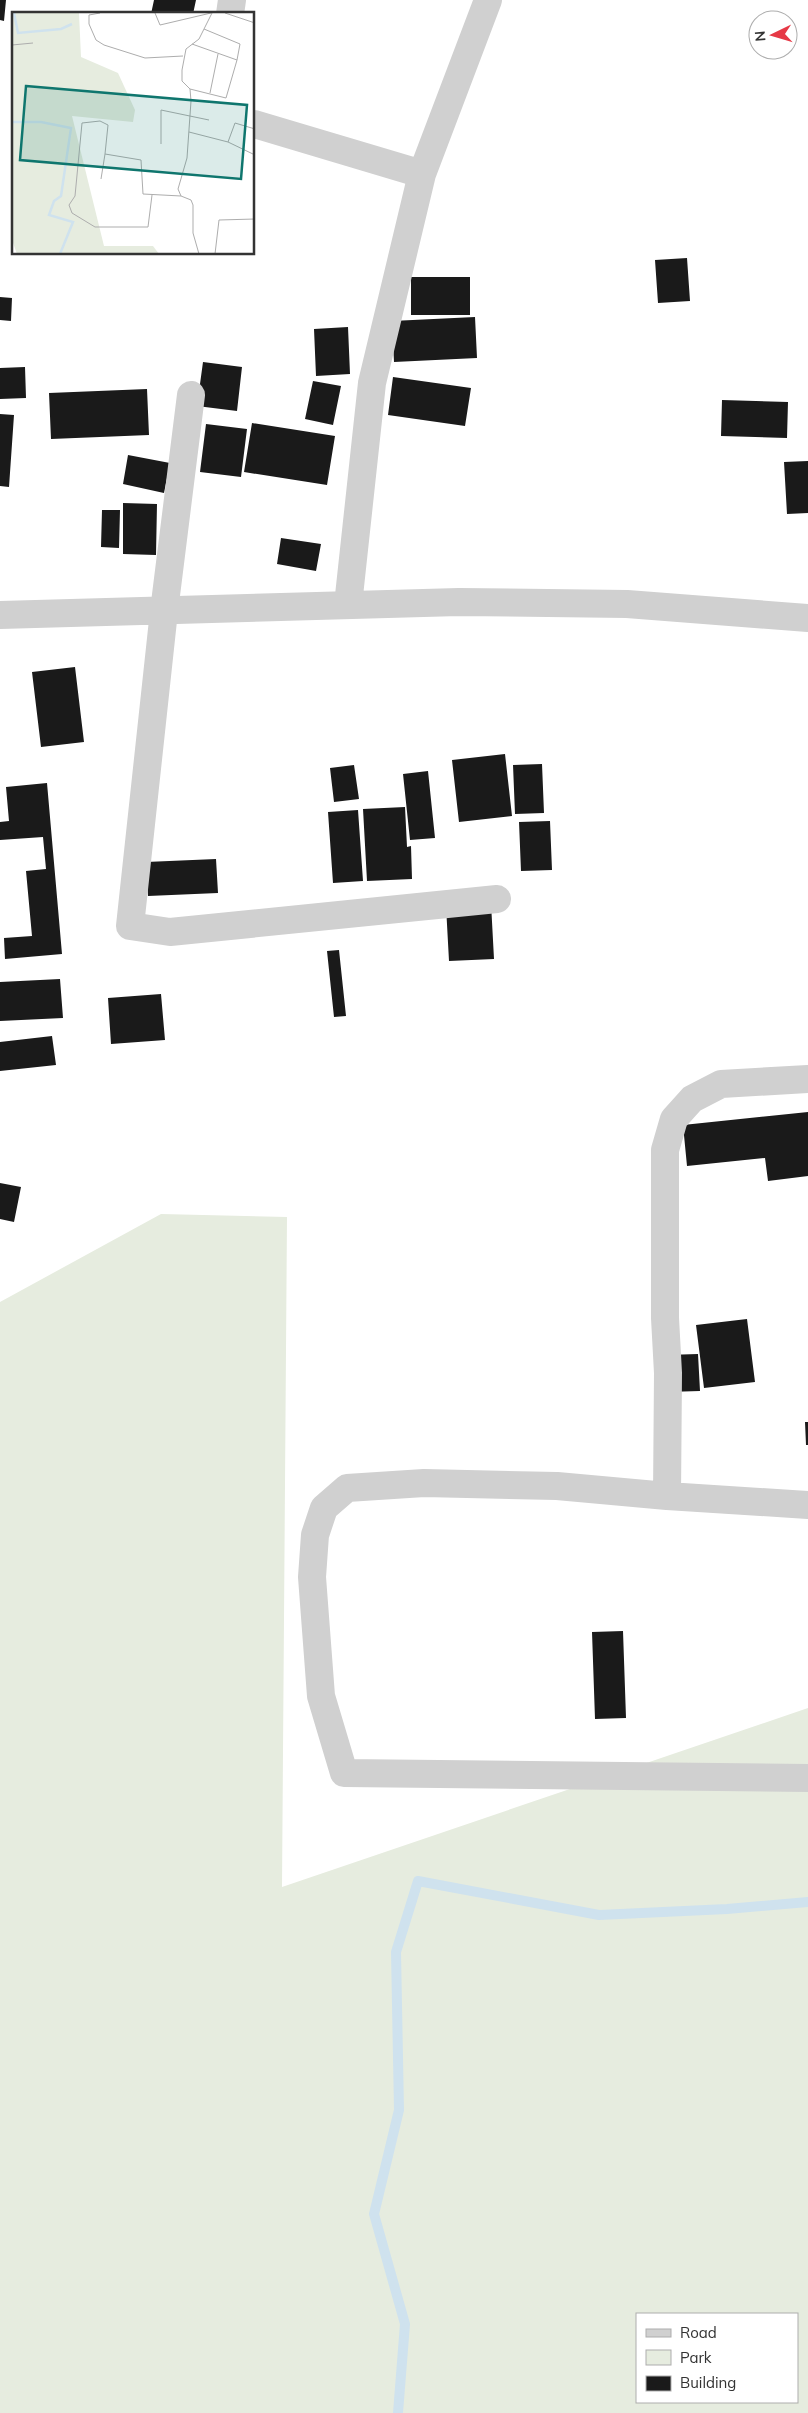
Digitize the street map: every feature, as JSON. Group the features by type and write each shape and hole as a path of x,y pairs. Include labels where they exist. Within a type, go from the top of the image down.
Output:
{"street":[{"path":"348,605 372,383 422,174 488,0"},
{"path":"255,124 422,174"},
{"path":"191,395 164,611 130,926 170,932 497,899"},
{"path":"0,615 459,602 627,604 808,618"},
{"path":"667,1496 668,1372 665,1318 664,1150 674,1119 692,1100 721,1084 808,1079"},
{"path":"808,1505 538,1485 424,1483 347,1488 324,1508 315,1535 312,1577 320,1696 344,1772 808,1778"}],"green space":[{"path":"161,1214 287,1217 282,1887 808,1708 808,2413 0,2413 0,1302"}],"building":[{"path":"0,0 6,0 4,21 0,20"},
{"path":"154,0 196,0 193,12 151,12"},
{"path":"687,258 690,301 658,303 655,260"},
{"path":"411,277 470,277 470,315 411,315"},
{"path":"0,297 12,298 11,321 0,320"},
{"path":"475,317 477,358 394,362 392,321"},
{"path":"348,327 350,374 316,376 314,329"},
{"path":"203,362 242,367 237,411 197,406"},
{"path":"25,367 26,398 0,399 0,368"},
{"path":"393,377 471,388 465,426 388,415"},
{"path":"313,381 341,386 333,425 305,419"},
{"path":"147,389 149,435 51,439 49,393"},
{"path":"722,400 788,402 787,438 721,436"},
{"path":"0,414 14,415 9,487 0,486"},
{"path":"252,423 335,436 327,485 244,472"},
{"path":"206,424 247,429 241,477 200,472"},
{"path":"128,455 170,463 164,493 123,484"},
{"path":"808,461 808,513 787,514 784,462"},
{"path":"123,503 157,504 156,555 123,554"},
{"path":"102,510 120,510 119,548 101,547"},
{"path":"281,538 321,544 316,571 277,564"},
{"path":"75,667 84,742 41,747 32,672"},
{"path":"505,754 512,816 459,822 452,760"},
{"path":"542,764 544,813 515,814 513,765"},
{"path":"354,765 359,799 334,802 330,768"},
{"path":"428,771 435,838 410,840 403,774"},
{"path":"47,783 62,954 5,959 4,938 32,936 26,871 46,869 43,837 0,840 0,822 9,821 6,787"},
{"path":"405,807 407,847 411,846 412,879 367,881 363,809"},
{"path":"358,810 363,881 333,883 328,812"},
{"path":"550,821 552,870 521,871 519,822"},
{"path":"216,859 218,893 148,896 146,862"},
{"path":"491,903 494,959 449,961 446,906"},
{"path":"339,950 346,1016 334,1017 327,951"},
{"path":"60,979 63,1018 0,1021 0,982"},
{"path":"161,994 165,1040 111,1044 108,998"},
{"path":"52,1036 56,1065 0,1071 0,1042"},
{"path":"808,1112 808,1176 768,1181 765,1158 687,1166 683,1125"},
{"path":"0,1183 21,1187 14,1222 0,1219"},
{"path":"747,1319 755,1382 704,1388 696,1325"},
{"path":"698,1354 700,1391 667,1392 666,1355"},
{"path":"805,1422 808,1422 808,1445 806,1445"},
{"path":"623,1631 626,1718 595,1719 592,1632"}],"waterway":[{"path":"398,2413 405,2324 374,2214 399,2110 396,1952 418,1881 599,1915 727,1909 808,1902"}]}
